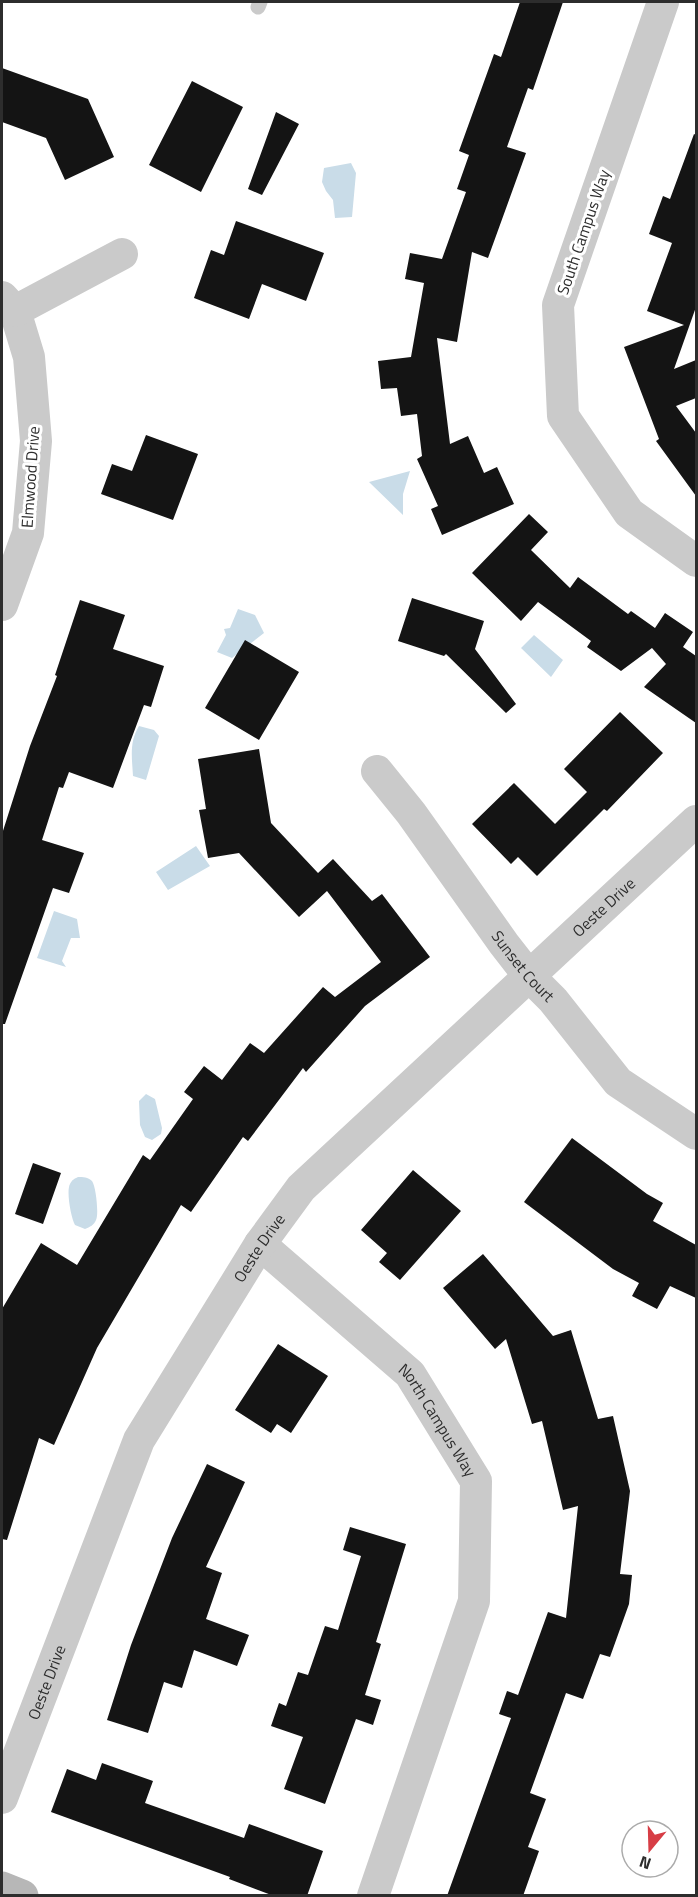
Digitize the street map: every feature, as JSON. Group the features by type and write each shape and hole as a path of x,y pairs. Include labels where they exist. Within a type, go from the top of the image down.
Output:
{"street":[{"name":"South Campus Way","path":"663,2 558,305 563,416 629,513 696,561"},
{"name":"Elmwood Drive","path":"2,605 28,533 36,441 29,357 8,304 122,254"},
{"name":"Sunset Court","path":"376,771 411,813 504,944 529,976 553,1000 618,1082 696,1134"},
{"name":"Oeste Drive","path":"2,1798 139,1440 260,1244 300,1188 696,821"},
{"name":"North Campus Way","path":"260,1244 410,1374 476,1481 474,1601 373,1896"},
{"path":"2,1888 22,1896"}],"water":[{"path":"351,163 356,173 352,217 335,218 333,200 322,182 324,168"},
{"path":"410,471 403,494 403,515 369,482"},
{"path":"238,609 255,615 264,633 232,658 217,652 226,635 224,629 230,628"},
{"path":"534,635 563,660 551,677 521,648"},
{"path":"139,726 154,730 159,736 146,780 133,776 132,744"},
{"path":"196,846 210,866 168,890 156,872"},
{"path":"54,911 77,919 80,938 71,938 62,961 66,967 37,958"},
{"path":"146,1094 155,1099 162,1128 161,1134 152,1140 145,1137 140,1125 139,1101"},
{"path":"78,1177 92,1181 96,1194 96,1220 92,1226 85,1229 75,1225 70,1204 69,1187"}],"building":[{"path":"520,2 563,2 533,90 528,88 507,147 526,153 488,258 472,252 457,342 437,338 450,444 468,436 484,473 497,467 514,504 442,535 431,509 438,506 417,459 422,456 417,414 401,416 397,388 381,389 378,361 411,357 424,283 405,279 410,253 442,259 466,192 457,189 469,155 459,151 494,54 501,57"},
{"path":"2,68 88,99 114,157 65,180 46,138 2,122"},
{"path":"192,81 243,107 201,192 149,165"},
{"path":"276,112 299,124 262,195 248,189"},
{"path":"694,134 696,135 696,307 674,369 696,360 696,398 676,406 696,433 696,496 656,441 659,439 624,347 684,325 647,311 672,243 649,234 663,196 670,199"},
{"path":"236,221 324,253 306,301 262,284 249,319 194,298 211,250 224,255"},
{"path":"146,435 198,454 173,520 101,494 112,464 132,471"},
{"path":"529,514 548,532 531,550 570,588 578,577 628,614 631,611 655,628 665,613 693,632 683,647 696,656 696,723 644,687 666,664 652,648 621,671 587,647 591,641 538,602 521,621 472,573"},
{"path":"412,598 484,621 475,649 516,704 506,713 446,654 444,656 398,641"},
{"path":"80,600 125,615 113,649 164,666 151,707 144,705 113,788 69,772 63,788 59,787 42,840 84,853 69,893 53,888 5,1024 2,1024 2,834 30,746 57,676 55,675"},
{"path":"245,640 299,672 259,740 205,708"},
{"path":"620,712 663,753 607,811 604,809 537,876 518,857 511,864 472,824 514,783 555,824 587,792 564,769"},
{"path":"259,749 271,823 318,873 333,859 372,901 382,894 430,957 365,1006 306,1072 303,1068 248,1141 243,1137 191,1212 181,1205 97,1348 54,1445 39,1438 7,1540 2,1539 2,1309 41,1243 77,1265 143,1155 150,1160 193,1099 184,1092 204,1066 222,1080 250,1043 264,1053 323,987 335,997 381,962 327,891 299,917 239,853 208,858 199,810 206,809 198,759"},
{"path":"572,1138 647,1194 663,1203 653,1221 696,1245 696,1298 670,1286 657,1309 632,1296 639,1283 613,1269 524,1202"},
{"path":"33,1163 61,1173 43,1224 15,1214"},
{"path":"413,1170 461,1211 400,1280 379,1262 387,1253 361,1230"},
{"path":"483,1254 553,1336 571,1330 598,1419 613,1416 630,1491 620,1574 632,1575 629,1604 610,1657 600,1654 583,1699 566,1693 530,1793 546,1799 528,1847 539,1851 523,1896 447,1896 511,1718 499,1714 507,1691 518,1695 548,1612 566,1618 578,1506 563,1510 542,1421 532,1424 506,1339 495,1349 443,1288"},
{"path":"278,1344 328,1376 291,1433 277,1424 271,1433 235,1410"},
{"path":"207,1464 245,1482 206,1567 222,1573 206,1619 249,1635 237,1666 194,1650 182,1688 164,1682 148,1733 107,1720 131,1645 172,1538"},
{"path":"350,1527 406,1544 376,1642 381,1644 365,1695 381,1700 373,1725 356,1719 325,1804 284,1789 303,1737 271,1726 279,1703 286,1706 298,1672 308,1675 325,1626 338,1630 361,1556 343,1550"},
{"path":"102,1763 153,1781 145,1803 244,1838 249,1824 323,1851 307,1896 274,1896 229,1879 230,1877 51,1812 67,1769 96,1780"}]}
